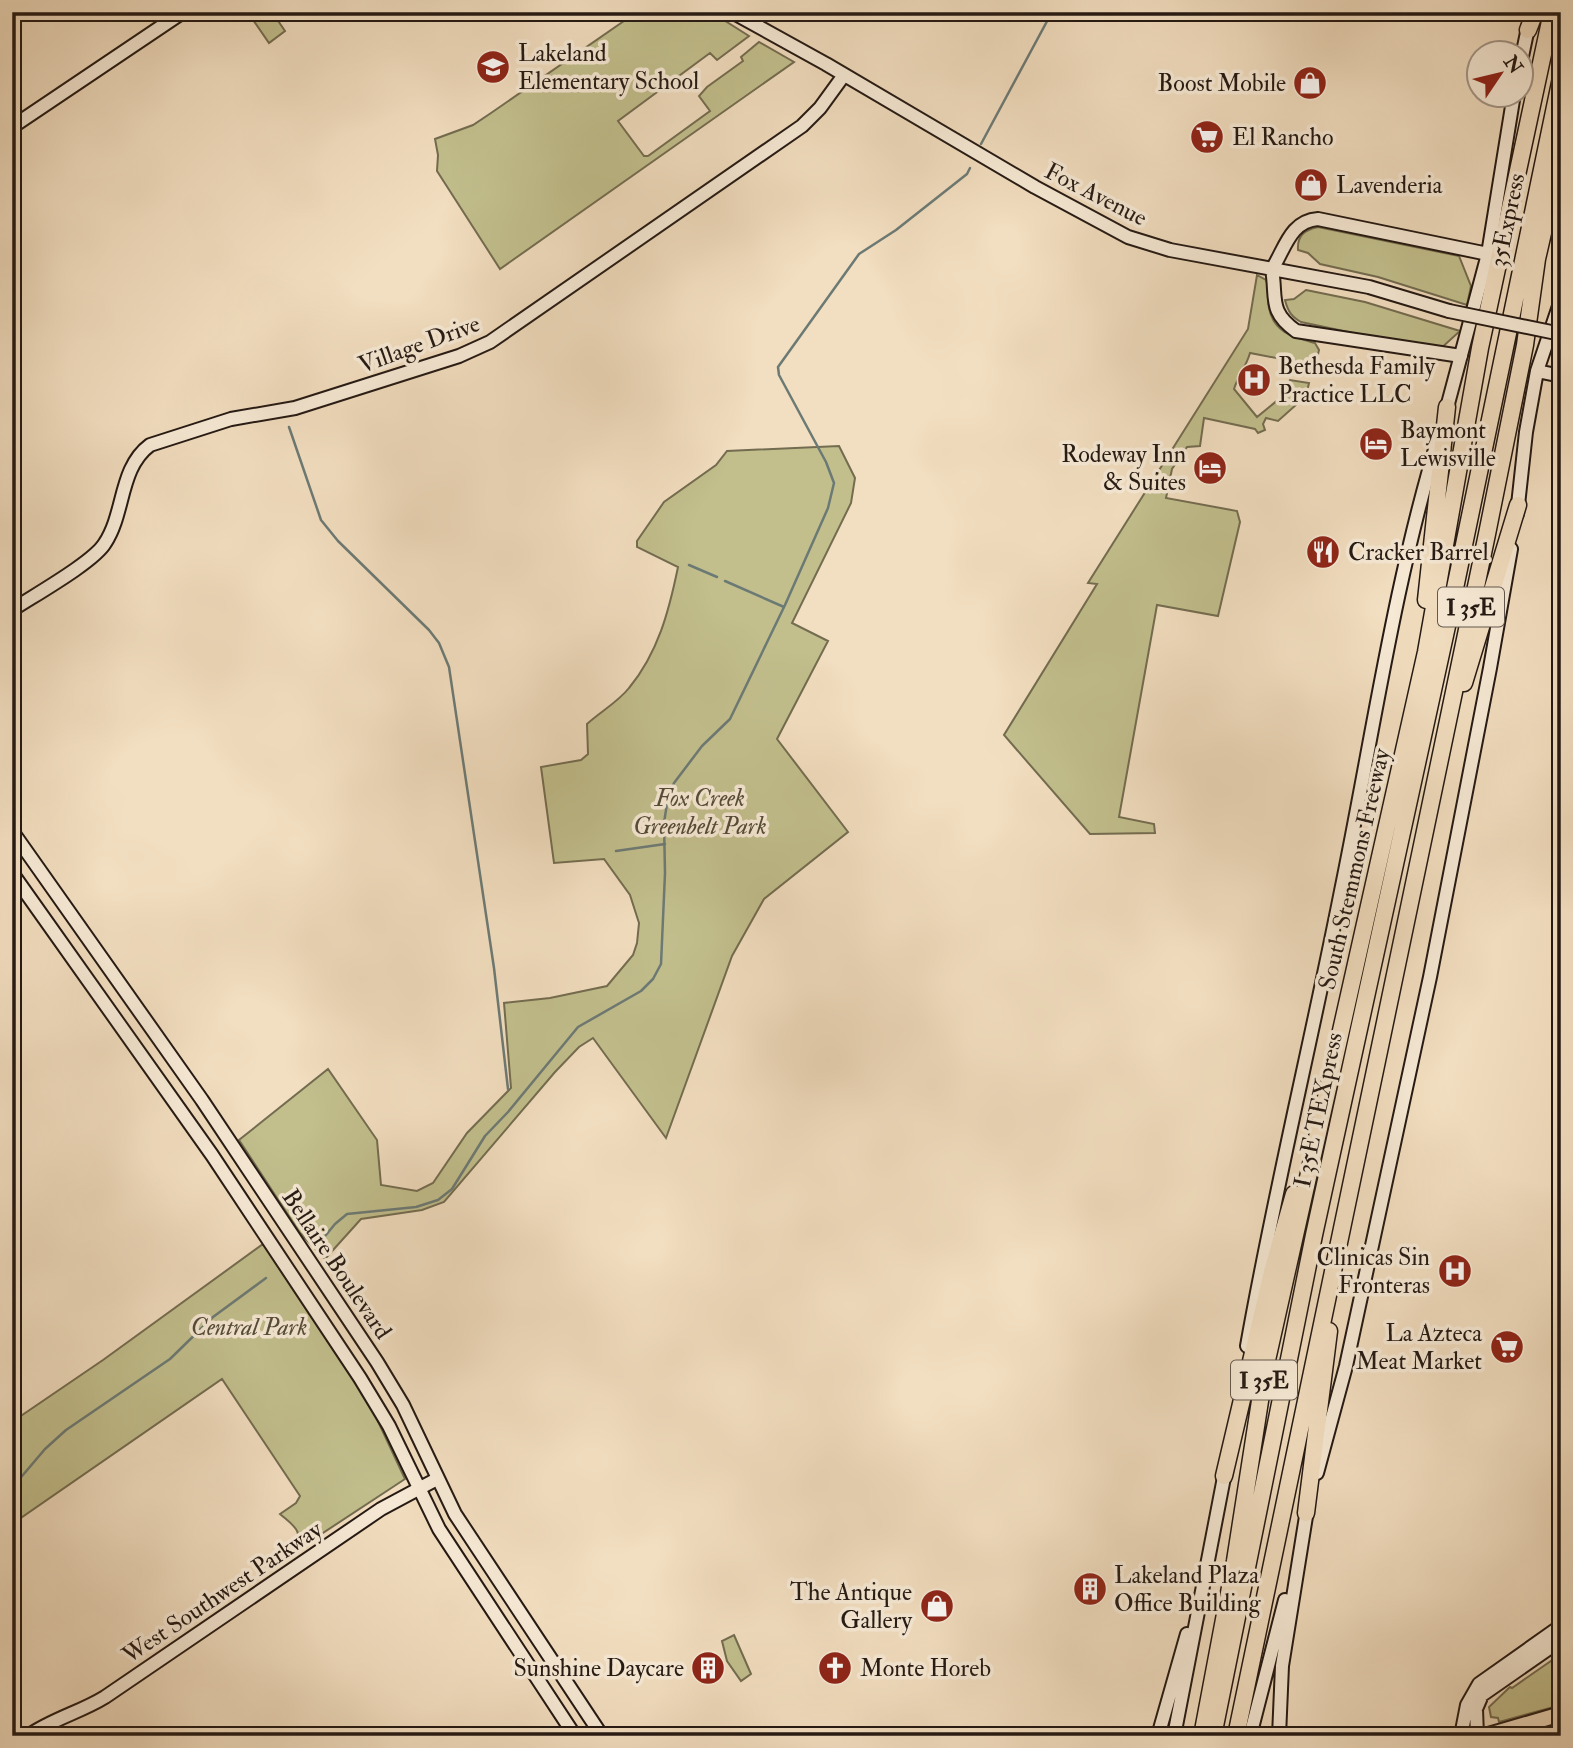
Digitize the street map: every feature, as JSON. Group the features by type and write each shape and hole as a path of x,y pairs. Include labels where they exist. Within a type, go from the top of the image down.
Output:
{"highway":[{"path":"1528,30 1533,12"},
{"name":"South Stemmons Freeway","path":"1202,1736 1235,1561 1265,1369 1426,652 1480,348 1552,12"},
{"name":"35Express","path":"1498,372 1561,78"},
{"name":"I 35E","path":"1236,1736 1487,534 1525,345 1537,260 1561,154"},
{"name":"I 35E TEXpress","path":"1213,1736 1320,1209 1449,617 1498,372"},
{"path":"1426,652 1426,603 1447,407"},
{"path":"1416,869 1464,684 1518,505"},
{"path":"1224,1476 1272,1272 1341,1027"},
{"path":"1306,1513 1348,1190"},
{"path":"1235,1561 1251,1534 1293,1348"}],"main road":[{"path":"12,127 183,12"},
{"name":"Fox Avenue","path":"732,12 1024,181 1128,237 1170,250 1297,272 1370,288 1449,311 1561,334"},
{"path":"1526,38 1528,30"},
{"name":"Village Drive","path":"12,610 103,547 112,530 132,467 150,445 231,419 295,408 480,347 518,324 802,126 820,108 844,75"},
{"name":"South Stemmons Freeway","path":"1174,1736 1265,1246 1341,893 1408,551 1488,254 1512,108"},
{"path":"1461,356 1296,331 1284,321 1274,304 1272,269 1296,227 1318,219 1488,254"},
{"path":"1274,304 1297,272 1287,241"},
{"path":"1279,1736 1282,1666 1298,1553 1306,1513 1346,1366 1430,977 1490,668 1518,505 1526,432 1538,371 1561,300"},
{"path":"1538,371 1561,376"},
{"name":"Bellaire Boulevard","path":"12,831 202,1100 377,1362 403,1405 455,1514 602,1736"},
{"name":"Bellaire Boulevard","path":"12,873 195,1130 360,1378 388,1426 449,1545 575,1736"},
{"name":"West Southwest Parkway","path":"28,1736 48,1723 106,1697 373,1514 437,1479"},
{"path":"1250,1736 1298,1553"},
{"name":"South Stemmons Freeway","path":"1158,1736 1206,1574"},
{"path":"1461,1736 1467,1704 1479,1684 1561,1626"},
{"path":"1477,1736 1476,1709 1482,1695 1561,1640"},
{"path":"1485,1736 1561,1714"},
{"path":"1554,1736 1561,1734"}],"green space":[{"path":"272,12 285,31 269,43 249,14"},
{"path":"637,12 711,12 749,36 717,60 710,53 618,121 644,156 648,156 710,111 699,96 743,61 741,57 759,42 794,62 500,269 437,171 435,139 473,125"},
{"path":"1318,227 1459,256 1471,286 1467,305 1378,277 1320,264 1308,253 1298,250 1302,234"},
{"path":"1257,275 1266,280 1269,308 1275,323 1292,336 1315,343 1319,350 1314,372 1292,369 1292,361 1250,353 1234,389 1257,417 1279,399 1290,380 1309,383 1306,396 1278,421 1266,418 1263,424 1265,430 1258,433 1255,429 1204,418 1200,446 1187,447 1172,469 1166,498 1237,511 1240,522 1218,616 1157,605 1119,817 1154,824 1155,833 1090,834 1004,735 1097,584 1088,583 1248,329"},
{"path":"1306,290 1365,302 1460,331 1438,351 1301,322 1291,314 1285,300 1294,299"},
{"name":"Fox Creek Greenbelt Park","path":"839,446 855,478 851,503 792,623 828,641 777,739 848,832 764,899 732,956 666,1138 593,1038 579,1047 555,1072 444,1202 422,1210 361,1219 325,1259 300,1233 239,1140 328,1069 377,1140 381,1185 417,1191 433,1183 467,1133 511,1088 504,1003 550,998 607,986 633,955 639,923 630,895 604,859 554,863 541,767 581,760 588,754 587,724 629,688 655,646 671,600 678,567 637,547 637,541 664,502 716,465 727,451"},
{"name":"Central Park","path":"263,1244 368,1400 405,1479 294,1552 298,1534 294,1526 280,1514 296,1503 300,1496 222,1379 12,1524 12,1422"},
{"path":"734,1635 751,1674 741,1681 727,1661 722,1641"},
{"path":"1561,1651 1561,1705 1499,1722 1498,1718 1491,1717 1489,1707 1510,1687 1558,1656"}],"waterway":[{"path":"981,144 1052,12"},
{"path":"321,1241 347,1214 416,1207 438,1200 452,1189 485,1136 578,1027 641,991 653,979 661,964 664,823 668,797 674,783 702,746 730,719 828,508 834,483 826,462 779,375 778,367 859,254 896,230 967,174 970,168"},
{"path":"289,427 321,520 338,541 429,630 439,643 449,667 494,968 508,1089"},
{"path":"689,565 717,577"},
{"path":"725,581 784,607"},
{"path":"616,851 665,844"},
{"path":"12,1484 17,1482 45,1449 66,1430 170,1359 213,1317 266,1278"}],"place":[{"name":"Lakeland Elementary School","path":"493,67"},
{"name":"Boost Mobile","path":"1310,83"},
{"name":"El Rancho","path":"1207,137"},
{"name":"Lavenderia","path":"1311,185"},
{"name":"Bethesda Family Practice LLC","path":"1254,380"},
{"name":"Baymont Lewisville","path":"1376,444"},
{"name":"Rodeway Inn & Suites","path":"1210,468"},
{"name":"Cracker Barrel","path":"1323,552"},
{"name":"Clinicas Sin Fronteras","path":"1455,1271"},
{"name":"La Azteca Meat Market","path":"1507,1347"},
{"name":"Lakeland Plaza Office Building","path":"1090,1589"},
{"name":"The Antique Gallery","path":"937,1606"},
{"name":"Sunshine Daycare","path":"708,1668"},
{"name":"Monte Horeb","path":"835,1668"}]}
